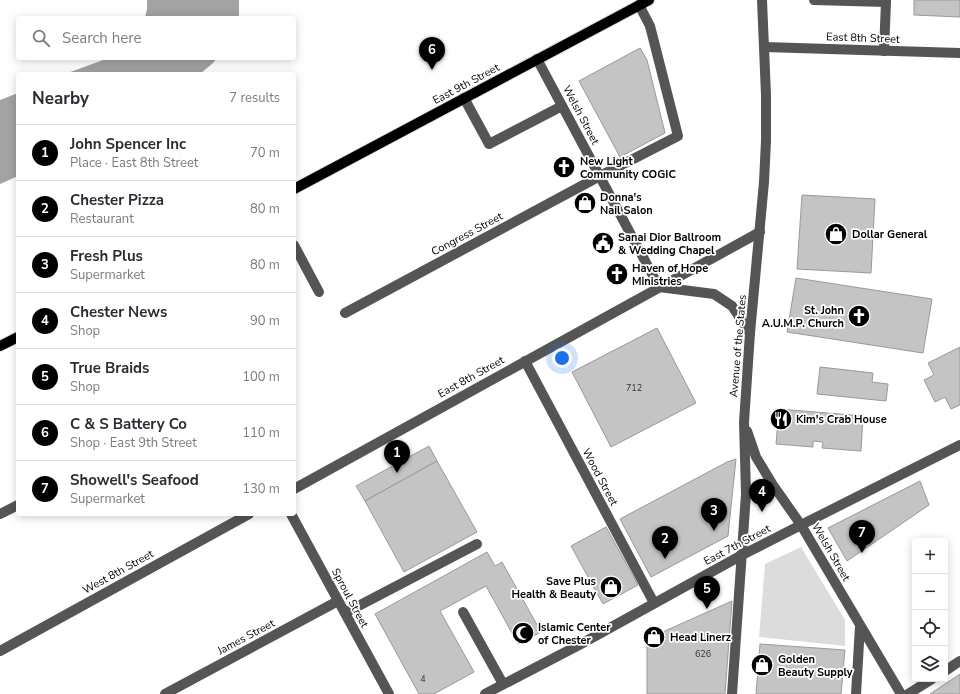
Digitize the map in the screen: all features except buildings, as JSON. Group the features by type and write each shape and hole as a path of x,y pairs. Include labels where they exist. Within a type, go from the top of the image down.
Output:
{"main road":[{"name":"East 9th Street","path":"296,188 649,0"},
{"path":"0,346 16,338"}],"street":[{"name":"Avenue of the States","path":"732,694 746,494 744,422 750,333 764,182 766,141 766,95 762,0"},
{"path":"814,0 886,1 884,51"},
{"name":"Congress Street","path":"345,313 600,176 678,136 650,26 639,5"},
{"name":"East 8th Street","path":"764,47 960,53"},
{"name":"Welsh Street","path":"537,60 660,287"},
{"path":"464,98 489,144 562,106"},
{"name":"East 8th Street","path":"296,488 760,232"},
{"path":"296,249 319,292"},
{"path":"660,287 714,294 732,306 750,333"},
{"name":"Wood Street","path":"525,361 654,603"},
{"name":"Welsh Street","path":"744,422 756,457 772,485 801,525 901,694"},
{"name":"East 7th Street","path":"485,694 580,644 742,555 960,445"},
{"path":"0,514 16,506"},
{"name":"West 8th Street","path":"0,651 244,516"},
{"name":"Sproul Street","path":"292,516 389,694"},
{"path":"345,613 477,544"},
{"name":"James Street","path":"165,694 338,601"},
{"path":"463,612 503,684"},
{"path":"856,694 860,626"},
{"path":"948,669 960,661"},
{"path":"908,694 927,682"}],"shaded area":[{"path":"147,0 239,0 239,16 145,16"},
{"path":"103,60 215,60 202,72 70,72"},
{"path":"16,94 16,177 0,184 0,100"},
{"path":"801,547 845,620 845,646 759,637 765,564"}],"place":[{"name":"C & S Battery Co","path":"432,70"},
{"name":"New Light Community COGIC","path":"564,167"},
{"name":"Donna's Nail Salon","path":"585,203"},
{"name":"Dollar General","path":"836,234"},
{"name":"Sanai Dior Ballroom & Wedding Chapel","path":"603,243"},
{"name":"Haven of Hope Ministries","path":"617,274"},
{"name":"St. John A.U.M.P. Church","path":"859,316"},
{"name":"Kim's Crab House","path":"781,419"},
{"name":"John Spencer Inc","path":"397,473"},
{"name":"Chester News","path":"762,512"},
{"name":"Fresh Plus","path":"714,531"},
{"name":"Showell's Seafood","path":"862,553"},
{"name":"Chester Pizza","path":"665,559"},
{"name":"Save Plus Health & Beauty","path":"611,587"},
{"name":"True Braids","path":"707,609"},
{"name":"Islamic Center of Chester","path":"523,633"},
{"name":"Head Linerz","path":"654,637"},
{"name":"Golden Beauty Supply","path":"762,665"}]}
